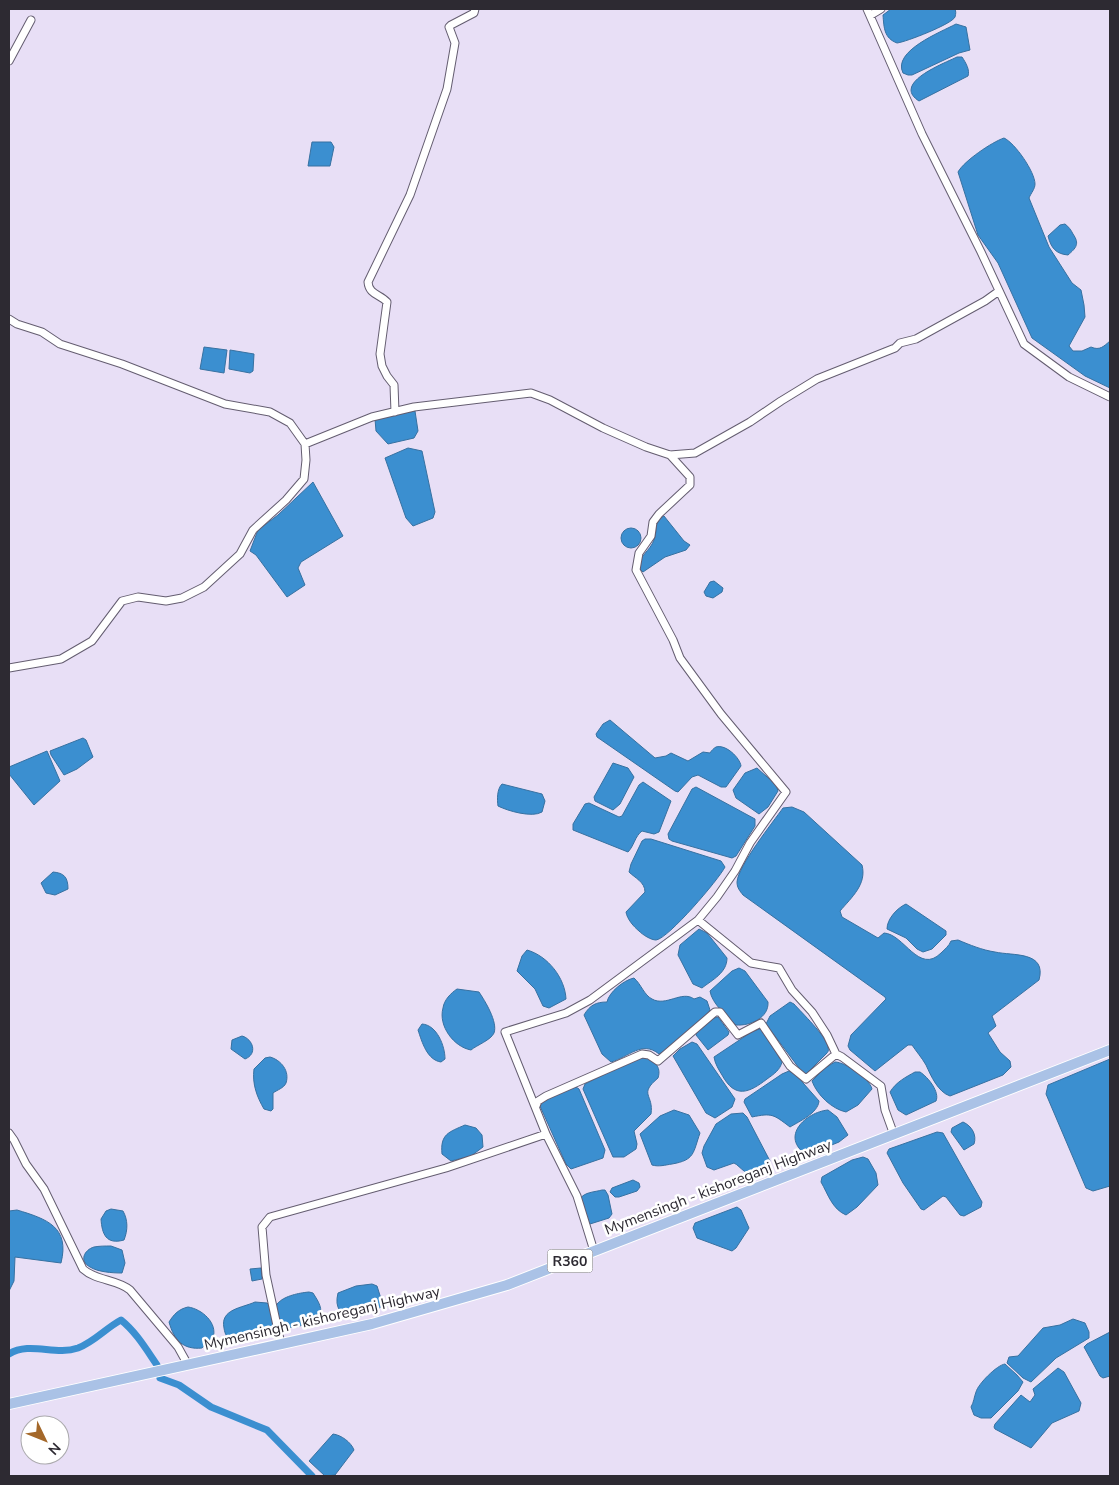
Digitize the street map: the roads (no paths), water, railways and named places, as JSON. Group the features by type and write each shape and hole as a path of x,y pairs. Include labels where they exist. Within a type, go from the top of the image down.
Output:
{"main road":[{"name":"Mymensingh - kishoreganj Highway","path":"9,1404 372,1324 508,1285 1110,1050"}],"street":[{"path":"395,412 394,385 382,366 380,354 387,302 384,298 372,293 368,288 368,282 410,195 447,89 455,43 449,27 451,24 474,13 475,9"},
{"path":"881,9 869,12 922,134 1024,344 1069,377 1110,397"},
{"path":"9,61 31,20"},
{"path":"305,444 372,417 414,407 531,393 550,400 603,428 646,447 670,455 695,454 750,422 817,379 895,348 900,343 916,338 985,301 999,291"},
{"path":"9,319 17,324 42,332 60,344 122,364 226,404 270,412 290,423 305,444 306,460 304,479 286,500 253,530 240,554 204,587 182,598 166,601 138,597 122,601 92,641 61,659 9,668"},
{"path":"594,1251 577,1196 546,1134 505,1032 566,1013 590,1000 698,920 735,871 750,843 786,792 720,714 680,658 673,640 636,570 639,553 651,536 653,522 690,484 690,477 670,455"},
{"path":"698,920 751,964 779,968 792,990 812,1012 822,1027 836,1054 881,1086 885,1110 894,1135"},
{"path":"536,1106 538,1100 546,1096 642,1054 649,1055 658,1061 716,1012 720,1012 738,1035 761,1023 790,1066 806,1079 836,1054"},
{"path":"9,1132 26,1164 44,1189 84,1269 91,1275 121,1283 130,1290 178,1347 188,1364"},
{"path":"281,1344 266,1275 262,1226 270,1217 446,1168 546,1134"}],"water":[{"path":"891,9 955,9 956,14 952,20 938,28 897,43 889,38 884,28 883,15"},
{"path":"956,24 966,27 970,50 959,53 912,75 903,73 902,65 905,57 911,50 930,37"},
{"path":"957,57 962,57 965,62 968,76 919,101 912,94 911,87 923,74"},
{"path":"1004,138 1019,152 1032,172 1035,186 1029,198 1049,247 1072,283 1081,290 1085,317 1069,346 1073,351 1082,351 1091,347 1099,348 1110,341 1110,388 1085,376 1032,338 998,263 978,235 958,172 979,152"},
{"path":"312,142 331,142 334,147 330,166 308,166"},
{"path":"1065,224 1069,227 1077,243 1068,255 1055,250 1048,236 1060,225"},
{"path":"204,347 227,350 224,373 200,369"},
{"path":"230,350 254,354 253,371 250,373 229,369"},
{"path":"415,411 418,431 414,438 388,444 376,431 375,419"},
{"path":"408,448 422,451 435,512 433,518 413,526 406,518 385,458"},
{"path":"313,482 343,536 301,562 298,568 305,585 287,597 256,555 250,551 258,530 278,515"},
{"path":"664,516 684,541 690,545 686,550 665,557 643,572 638,567 639,563 654,540 658,520"},
{"path":"631,528 638,531 641,538 638,545 631,548 624,545 621,538 624,531"},
{"path":"714,581 723,588 722,592 713,598 706,596 704,592 710,582"},
{"path":"610,720 655,758 671,753 688,761 703,752 710,753 715,747 720,747 732,752 741,766 726,787 721,787 698,775 692,777 678,792 675,791 597,737 596,734 603,724"},
{"path":"83,738 86,740 93,757 77,769 64,775 50,751"},
{"path":"47,751 60,781 34,805 9,774 9,767"},
{"path":"613,763 628,768 634,777 620,804 613,810 595,801 594,797"},
{"path":"757,768 776,785 778,791 768,807 759,814 736,798 733,790 745,773"},
{"path":"643,782 671,801 659,832 654,834 642,831 628,852 573,830 573,824 585,804 589,803 619,817 622,816 639,785"},
{"path":"502,784 542,794 545,801 542,812 526,814 498,806 498,791"},
{"path":"696,787 755,819 755,826 736,856 732,858 669,839 668,834 692,789"},
{"path":"792,807 804,812 862,865 863,872 860,884 854,895 840,911 842,917 878,938 884,933 891,935 919,957 926,959 933,958 941,953 951,941 958,940 985,950 1027,957 1033,959 1038,964 1040,971 1039,980 992,1016 996,1026 988,1033 1000,1052 1010,1061 1011,1067 1003,1075 950,1096 938,1087 912,1045 908,1045 875,1071 850,1050 848,1046 851,1035 886,999 885,997 743,895 737,882 743,866 783,808"},
{"path":"651,839 721,861 725,867 682,920 656,940 647,937 637,929 629,920 626,912 645,892 642,883 629,872 642,841"},
{"path":"53,872 65,876 68,885 68,889 55,895 46,893 41,883"},
{"path":"906,904 946,931 946,935 932,949 923,952 906,938 887,929 893,914"},
{"path":"699,929 707,933 727,958 722,972 702,988 693,984 678,955 680,945"},
{"path":"527,950 542,957 554,969 562,983 566,999 549,1008 543,1006 535,989 517,971 522,956"},
{"path":"739,968 745,971 768,1002 765,1012 758,1020 736,1025 717,1005 710,991 732,971"},
{"path":"634,978 652,999 663,1001 684,996 694,999 700,997 707,1001 710,1010 701,1021 663,1052 659,1054 653,1050 641,1049 611,1062 602,1054 584,1015 594,1005 607,1002 617,987"},
{"path":"457,989 479,992 494,1023 495,1028 492,1036 471,1050 453,1040 443,1022 442,1015 445,1002"},
{"path":"790,1002 818,1031 828,1047 827,1053 806,1074 802,1072 766,1024 770,1016"},
{"path":"718,1017 729,1032 728,1035 708,1050 696,1035 714,1018"},
{"path":"422,1024 432,1028 442,1042 445,1059 441,1062 432,1058 421,1040 418,1030"},
{"path":"760,1029 782,1062 781,1065 774,1074 754,1088 737,1091 727,1083 717,1067 714,1057 753,1031"},
{"path":"242,1036 249,1040 253,1050 252,1054 245,1059 231,1049 232,1040"},
{"path":"692,1042 697,1044 735,1099 732,1107 715,1118 706,1113 673,1056"},
{"path":"643,1055 653,1061 659,1070 658,1078 649,1088 648,1092 651,1102 651,1114 634,1131 637,1144 636,1149 624,1157 613,1157 583,1089 585,1084"},
{"path":"270,1057 281,1063 287,1074 284,1086 273,1093 273,1109 271,1111 264,1109 254,1085 254,1069 265,1058"},
{"path":"1110,1059 1110,1186 1093,1191 1086,1188 1046,1094 1048,1085"},
{"path":"835,1062 845,1065 856,1072 867,1081 872,1089 858,1105 846,1112 835,1108 826,1101 817,1091 812,1081 825,1068"},
{"path":"789,1071 796,1075 819,1101 815,1109 808,1116 790,1127 780,1119 772,1116 752,1117 744,1102 745,1099"},
{"path":"915,1072 920,1072 930,1081 937,1097 936,1101 906,1115 898,1110 890,1092 898,1083"},
{"path":"576,1087 579,1089 605,1150 603,1158 571,1169 566,1164 540,1106 550,1096"},
{"path":"674,1110 689,1115 700,1133 694,1151 689,1158 680,1162 662,1166 652,1165 640,1134 660,1116"},
{"path":"828,1110 837,1117 848,1135 839,1142 807,1155 799,1148 795,1141 799,1126 812,1115"},
{"path":"743,1113 747,1117 770,1161 768,1165 756,1174 744,1171 734,1163 714,1170 707,1167 702,1153 716,1124 731,1114"},
{"path":"963,1122 971,1128 975,1137 974,1144 964,1150 951,1132 952,1128"},
{"path":"465,1125 476,1128 482,1135 483,1147 471,1156 451,1161 442,1154 442,1142 450,1132"},
{"path":"937,1132 943,1133 982,1202 981,1207 964,1216 960,1215 946,1197 943,1196 924,1210 921,1209 903,1183 887,1153 889,1149"},
{"path":"863,1157 868,1159 876,1173 878,1185 857,1207 846,1215 837,1209 831,1201 821,1182 822,1177 852,1160"},
{"path":"633,1180 639,1183 640,1187 637,1191 619,1197 615,1197 610,1192 612,1188"},
{"path":"605,1190 608,1195 612,1214 609,1218 590,1224 586,1222 580,1199 587,1194"},
{"path":"737,1207 741,1210 749,1228 736,1248 732,1251 697,1238 693,1228 695,1223"},
{"path":"111,1209 123,1211 125,1214 127,1225 124,1240 109,1240 104,1234 101,1219 106,1211"},
{"path":"17,1210 38,1217 54,1226 62,1241 63,1251 61,1263 15,1257 14,1281 9,1291 9,1211"},
{"path":"111,1246 122,1250 125,1263 122,1273 97,1270 87,1265 84,1256 91,1248"},
{"path":"261,1268 262,1279 252,1281 250,1269"},
{"path":"372,1284 377,1286 383,1305 369,1314 360,1316 345,1314 340,1310 337,1303 338,1293 356,1286"},
{"path":"313,1293 320,1305 319,1319 297,1327 284,1328 277,1320 275,1313 279,1302 292,1295"},
{"path":"255,1302 267,1303 269,1305 274,1327 262,1336 231,1340 224,1330 225,1317 233,1310"},
{"path":"188,1307 199,1311 208,1318 213,1327 213,1338 202,1348 190,1347 180,1342 171,1328 169,1322 173,1317 179,1311"},
{"path":"1073,1319 1085,1323 1089,1332 1089,1338 1056,1358 1031,1382 1023,1378 1007,1363 1009,1357 1018,1356 1043,1328 1060,1325"},
{"path":"1110,1332 1110,1376 1103,1378 1100,1376 1084,1347"},
{"path":"1005,1364 1023,1382 1018,1391 991,1418 981,1418 974,1415 971,1407 977,1389 993,1371"},
{"path":"1058,1368 1064,1372 1081,1403 1079,1411 1052,1423 1031,1448 995,1429 995,1424 1021,1395 1030,1402 1035,1395 1033,1389"},
{"path":"333,1434 345,1439 354,1450 335,1475 325,1476 309,1461"}],"waterway":[{"path":"9,1354 17,1350 34,1348 60,1350 78,1348 121,1320 136,1335 157,1365"},
{"path":"160,1378 179,1385 211,1407 267,1430 312,1476"}]}
